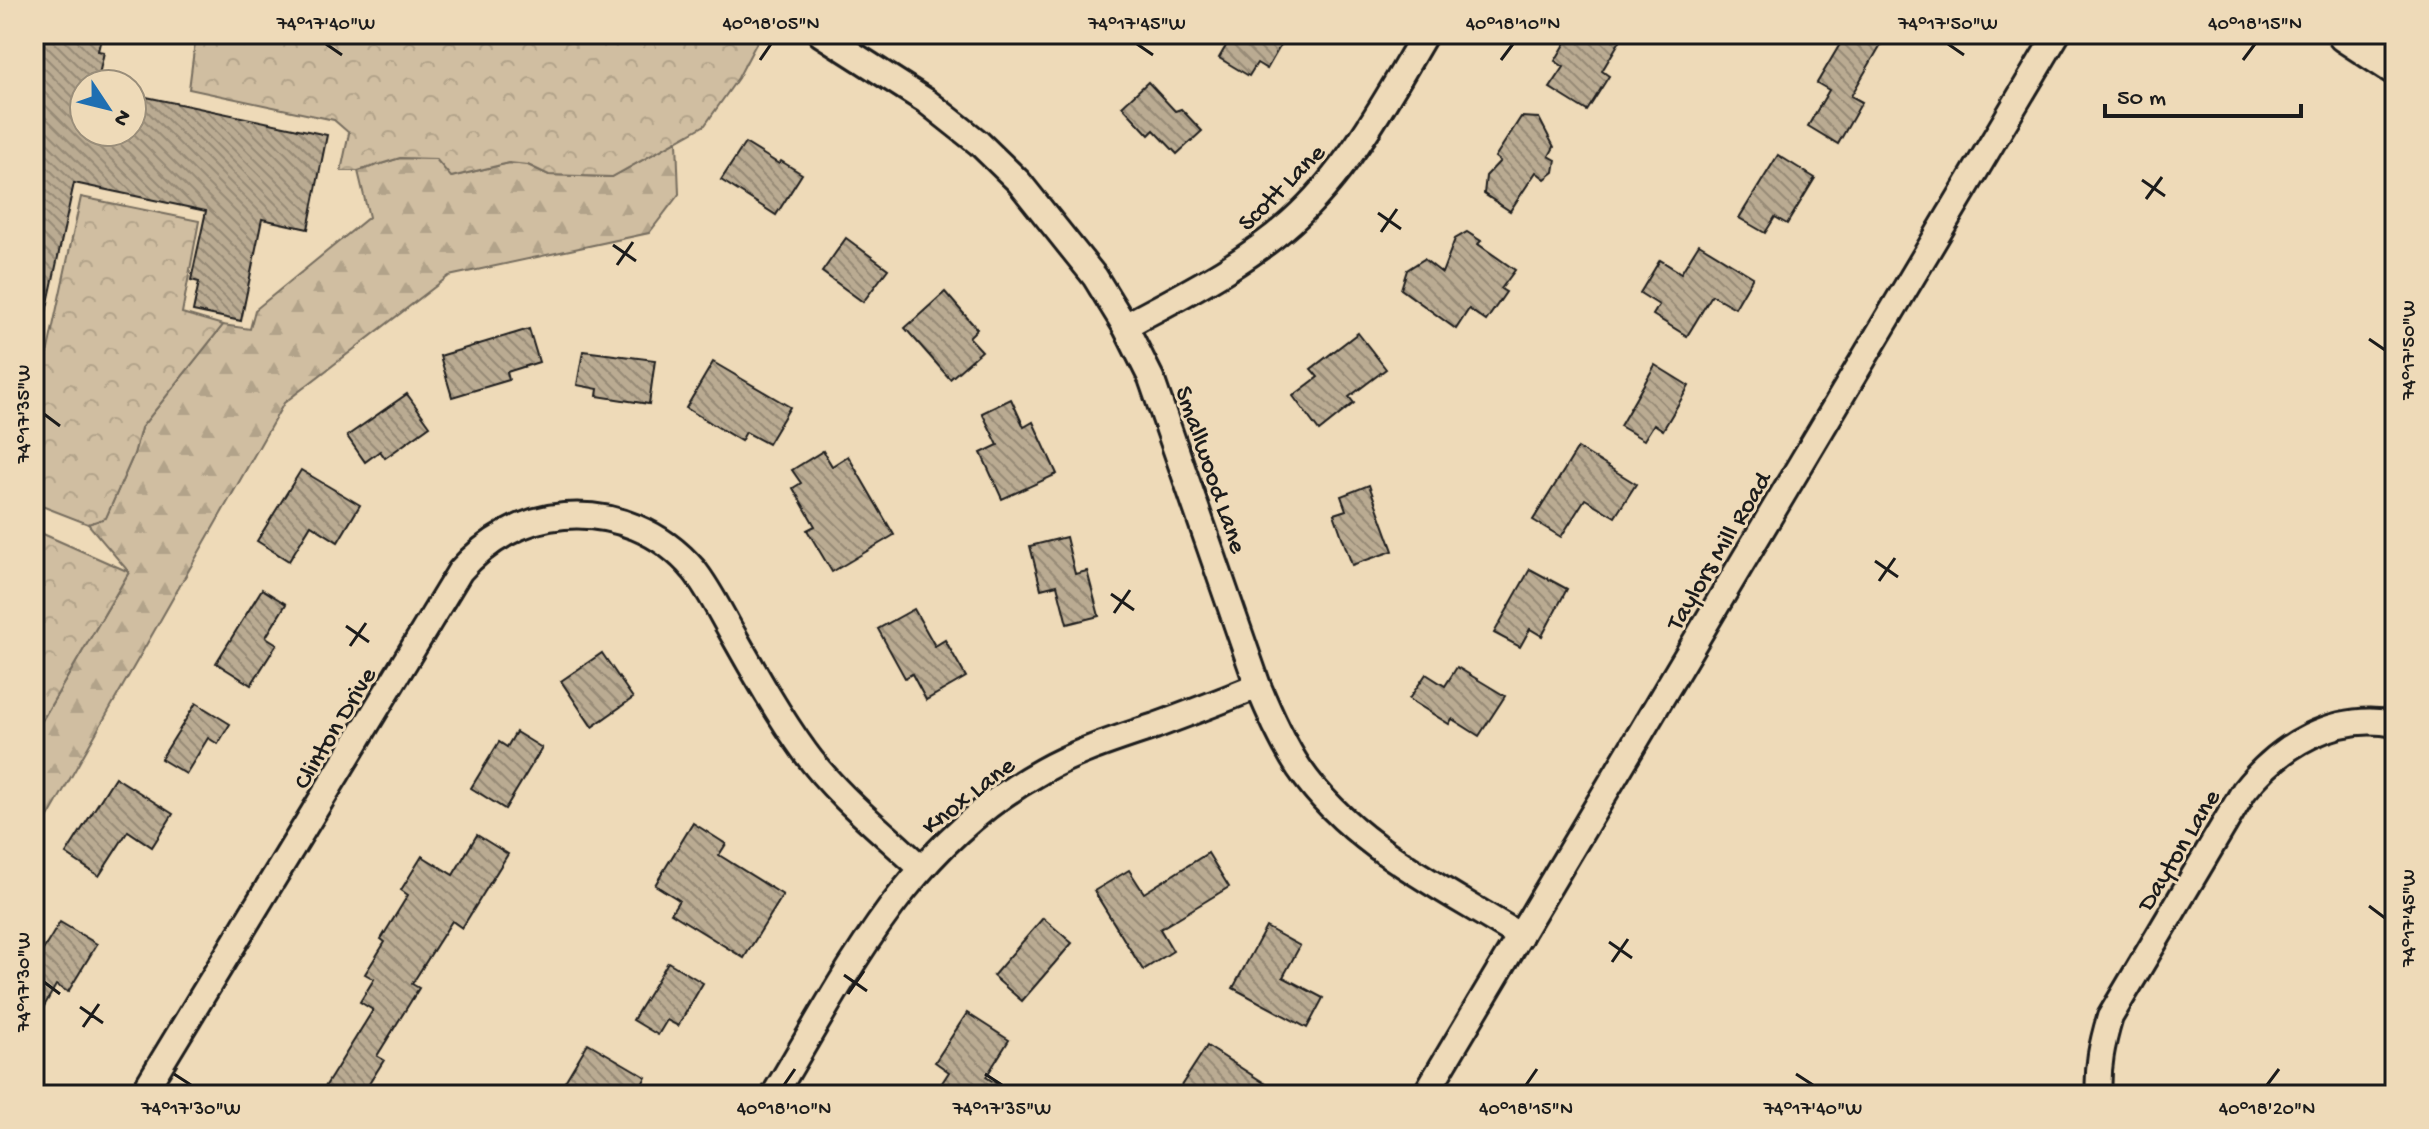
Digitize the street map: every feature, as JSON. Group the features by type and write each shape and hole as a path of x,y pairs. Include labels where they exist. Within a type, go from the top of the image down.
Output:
{"street":[{"name":"Smallwood Lane","path":"821,34 926,101 989,153 1019,182 1075,249 1125,326 1151,378 1258,686 1276,730 1299,768 1346,822 1392,858 1520,936"},
{"name":"Scott Lane","path":"1125,326 1208,281 1251,254 1291,222 1345,163 1425,34"},
{"name":"Taylors Mill Road","path":"1425,1095 2057,34"},
{"path":"2346,34 2395,66"},
{"name":"Clinton Drive","path":"142,1095 460,571 473,556 502,535 547,517 597,516 620,521 648,533 675,551 695,572 781,718 807,755 839,791 921,868"},
{"name":"Knox Lane","path":"774,1095 890,905 953,833 1009,790 1045,769 1093,747 1258,686"},
{"name":"Dayton Lane","path":"2099,1095 2101,1045 2110,1017 2236,804 2261,769 2290,746 2332,727 2367,722 2395,724"}],"green space":[{"path":"196,34 750,34 758,40 738,78 705,125 612,177 549,175 528,165 509,163 451,177 436,159 400,158 358,171 341,171 349,133 334,120 189,89"},
{"path":"677,141 679,194 649,233 449,276 284,403 34,842 34,734 129,572 88,524 106,517 134,454 141,428 223,325 250,329 255,310 369,217 358,171 400,158 436,159 452,177 509,163 528,165 549,175 612,177"},
{"path":"81,197 199,221 182,313 223,325 141,428 134,454 106,518 88,524 34,503 34,414"},
{"path":"34,530 129,572 34,734"}],"building":[{"path":"34,34 102,34 98,51 104,52 100,68 68,68 68,148 148,148 148,97 327,135 308,229 262,219 241,321 193,311 199,282 191,280 206,211 74,183 43,326 34,325"},
{"path":"1233,34 1287,34 1267,69 1257,63 1249,76 1219,58"},
{"path":"1571,34 1624,34 1602,71 1609,76 1587,111 1550,88 1564,67 1555,61"},
{"path":"1846,34 1887,34 1851,96 1862,102 1838,144 1808,126 1829,90 1817,83"},
{"path":"1148,82 1175,111 1181,109 1202,131 1177,154 1154,130 1149,135 1122,106"},
{"path":"1521,117 1539,118 1554,147 1549,156 1556,160 1554,172 1545,179 1536,172 1510,211 1484,194 1486,176 1500,161 1495,157"},
{"path":"745,143 802,174 776,215 721,180"},
{"path":"1778,155 1815,178 1787,224 1775,217 1765,233 1739,218"},
{"path":"1467,232 1481,241 1478,244 1515,270 1501,289 1506,292 1486,321 1469,309 1456,329 1401,289 1407,270 1424,259 1442,273 1455,239"},
{"path":"846,238 888,269 863,302 822,272"},
{"path":"1699,244 1753,277 1735,308 1712,295 1687,336 1653,315 1659,305 1640,293 1660,260 1681,273"},
{"path":"945,292 977,329 969,337 982,351 950,379 905,328"},
{"path":"529,329 539,362 507,372 509,380 452,397 440,356"},
{"path":"1358,333 1386,369 1349,397 1354,403 1319,431 1293,396 1318,377 1311,369"},
{"path":"583,351 655,360 649,404 597,396 598,389 577,385"},
{"path":"713,362 790,407 768,444 746,432 741,441 686,408"},
{"path":"1655,365 1689,386 1663,430 1654,424 1644,440 1620,426"},
{"path":"407,394 430,426 385,458 380,451 365,462 347,436"},
{"path":"1011,399 1024,427 1033,422 1057,474 1002,499 981,453 998,445 982,413"},
{"path":"1578,448 1636,484 1615,517 1585,499 1561,537 1533,520"},
{"path":"823,451 832,466 848,456 894,535 832,572 807,530 815,526 793,488 801,483 792,470"},
{"path":"301,470 360,505 338,542 311,525 289,561 257,541"},
{"path":"1369,485 1393,551 1352,565 1334,514 1346,510 1341,496"},
{"path":"1066,537 1075,574 1087,571 1099,616 1067,624 1057,585 1041,589 1030,546"},
{"path":"1530,569 1567,589 1542,636 1530,629 1520,647 1494,633"},
{"path":"262,589 286,604 266,637 277,644 251,685 216,663"},
{"path":"914,609 935,646 945,640 966,677 926,700 912,674 905,678 878,629"},
{"path":"602,653 633,698 592,727 561,681"},
{"path":"1457,667 1505,696 1479,736 1452,719 1449,724 1409,699 1426,674 1445,686"},
{"path":"196,703 230,724 218,744 208,738 186,774 161,759"},
{"path":"516,732 542,748 505,809 471,788 499,742 507,747"},
{"path":"115,777 173,814 152,847 128,831 99,876 66,854"},
{"path":"693,823 726,844 719,855 783,895 744,958 671,913 679,900 655,885"},
{"path":"477,835 508,854 462,928 452,921 412,984 419,988 377,1056 384,1060 362,1095 320,1095 373,1010 360,1002 374,979 365,974 385,942 381,939 408,895 401,890 422,856 453,875"},
{"path":"1208,853 1229,887 1160,929 1173,951 1143,970 1094,891 1129,870 1144,893"},
{"path":"1043,918 1072,943 1022,1001 993,976"},
{"path":"60,922 97,944 68,992 56,985 34,1024 34,965"},
{"path":"1266,927 1300,946 1283,977 1323,998 1307,1028 1233,988"},
{"path":"668,962 703,983 678,1026 667,1020 658,1035 633,1020"},
{"path":"967,1013 1009,1040 986,1077 1014,1095 934,1095 949,1072 935,1062"},
{"path":"588,1043 646,1077 636,1095 557,1095"},
{"path":"1207,1046 1283,1095 1175,1095"}]}
